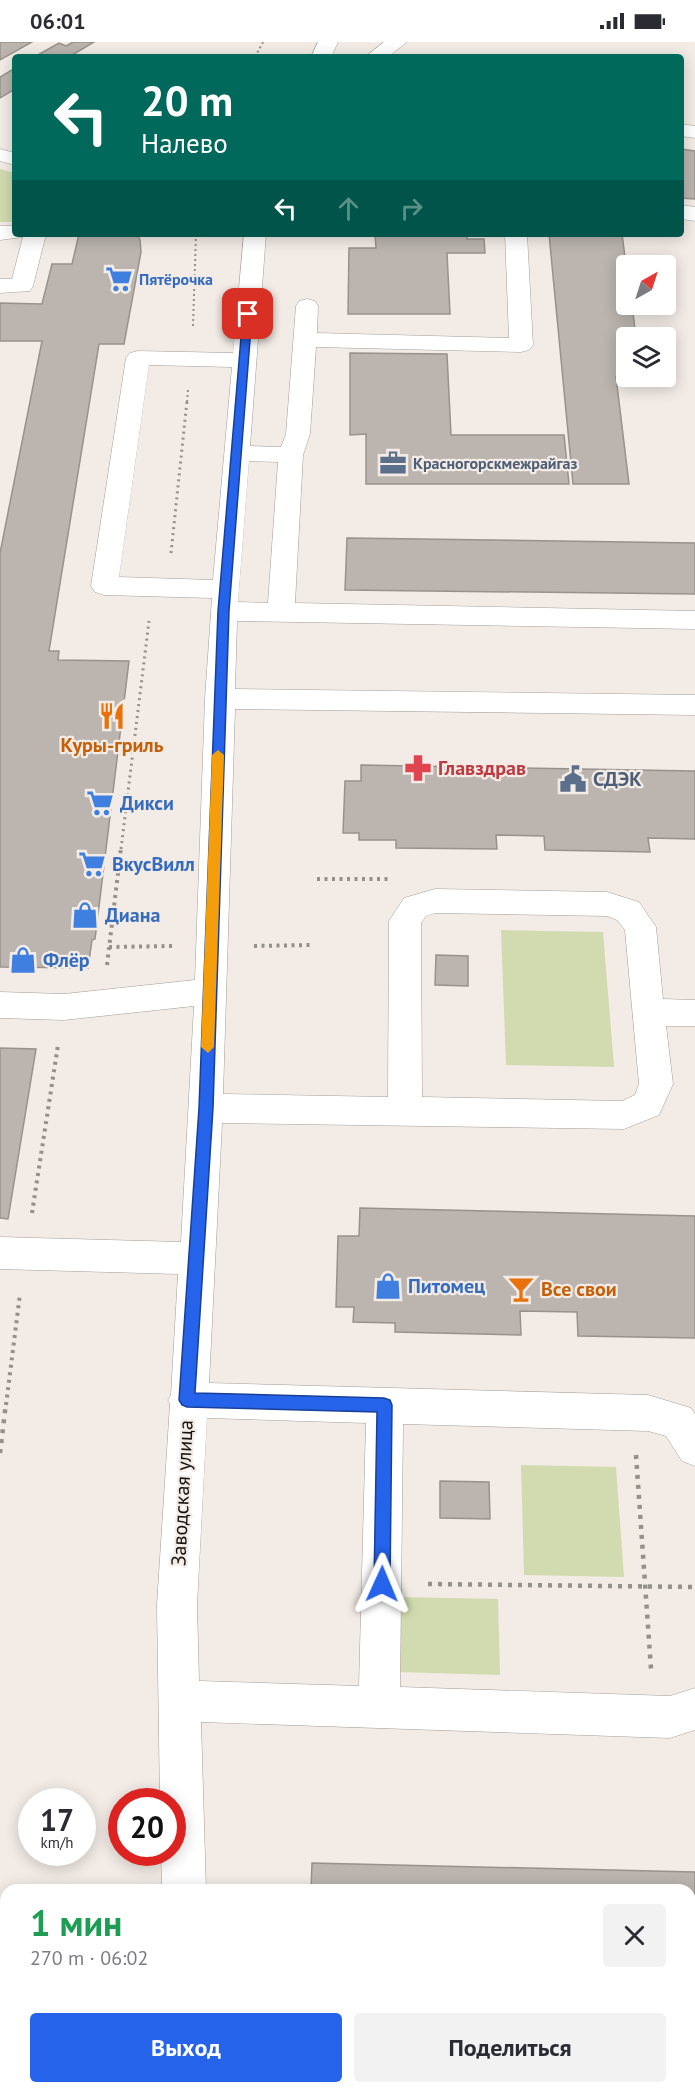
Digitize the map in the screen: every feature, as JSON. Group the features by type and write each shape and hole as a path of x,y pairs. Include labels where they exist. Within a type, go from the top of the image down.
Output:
{"street":[{"path":"379,54 397,42"},
{"path":"0,286 22,286 34,237"},
{"name":"Заводская улица","path":"184,1884 177,1605 195,1258 206,1108 224,600 255,237"},
{"path":"305,340 521,345 516,237"},
{"path":"281,612 291,455 298,434 307,306"},
{"path":"243,360 138,358 104,586 153,588 281,612 695,620"},
{"path":"236,453 291,455"},
{"path":"219,699 695,705"},
{"path":"206,1108 624,1115 647,1105 656,1084 649,1012 640,927 628,911 607,904 435,901 415,907 405,921 405,1111"},
{"path":"0,1005 64,1007 209,991"},
{"path":"649,1012 695,1013"},
{"path":"13,1253 195,1258"},
{"path":"187,1400 648,1413 678,1421 695,1448"},
{"path":"379,1708 384,1405"},
{"path":"179,1701 670,1717 695,1709"}],"path":[{"path":"0,1453 13,1253 64,1007 104,981 153,588 170,564 192,359 196,237"},
{"path":"317,879 392,879 435,901"},
{"path":"250,946 312,945"},
{"path":"109,947 183,946"},
{"path":"633,1413 655,1716"},
{"path":"382,1584 695,1587"}],"green space":[{"path":"0,169 12,172 12,222 0,222"},
{"path":"501,930 603,932 614,1067 506,1065"},
{"path":"521,1465 616,1467 624,1577 524,1575"},
{"path":"398,1597 498,1599 500,1675 397,1672"}],"building":[{"path":"0,42 32,42 0,60"},
{"path":"73,42 94,42 74,54 39,54 59,43 66,46"},
{"path":"12,70 12,91 0,98 0,77"},
{"path":"684,149 695,151 695,199 684,198"},
{"path":"78,237 138,237 140,240 141,252 124,344 99,344 49,651 59,651 58,660 129,661 95,939 92,940 88,968 0,967 0,553 42,341 0,341 0,303 42,304 52,264 72,264"},
{"path":"375,237 467,237 467,239 484,239 485,253 447,253 450,314 348,314 349,248 376,248"},
{"path":"549,237 622,237 625,255 616,255 616,315 633,315 635,327 616,327 616,387 629,484 573,484"},
{"path":"350,353 447,354 451,435 564,435 569,484 366,484 366,434 350,435"},
{"path":"347,538 695,543 695,594 345,590"},
{"path":"361,765 695,771 695,839 648,838 650,852 545,850 544,836 496,835 497,849 396,848 396,840 359,840 359,833 343,833 345,781 361,781"},
{"path":"436,955 468,956 468,986 435,985"},
{"path":"0,1048 36,1049 8,1219 0,1218"},
{"path":"360,1208 695,1216 695,1338 578,1336 577,1312 520,1311 521,1335 395,1332 395,1323 353,1322 354,1307 336,1307 338,1236 359,1236"},
{"path":"440,1481 489,1482 490,1519 440,1518"},
{"path":"312,1863 695,1872 695,1884 311,1884"}],"slow traffic":[{"path":"208,1047 218,755"}],"place":[{"name":"Пятёрочка","path":"119,279"},
{"name":"Красногорскмежрайгаз","path":"393,463"},
{"name":"Куры-гриль","path":"112,716"},
{"name":"Главздрав","path":"418,768"},
{"name":"СДЭК","path":"573,779"},
{"name":"Дикси","path":"100,803"},
{"name":"ВкусВилл","path":"92,864"},
{"name":"Диана","path":"85,915"},
{"name":"Флёр","path":"23,960"},
{"name":"Питомец","path":"388,1286"},
{"name":"Все свои","path":"521,1289"}],"route":[{"path":"248,314 237,433 219,699 206,1108 187,1400 384,1405 382,1584"}]}
